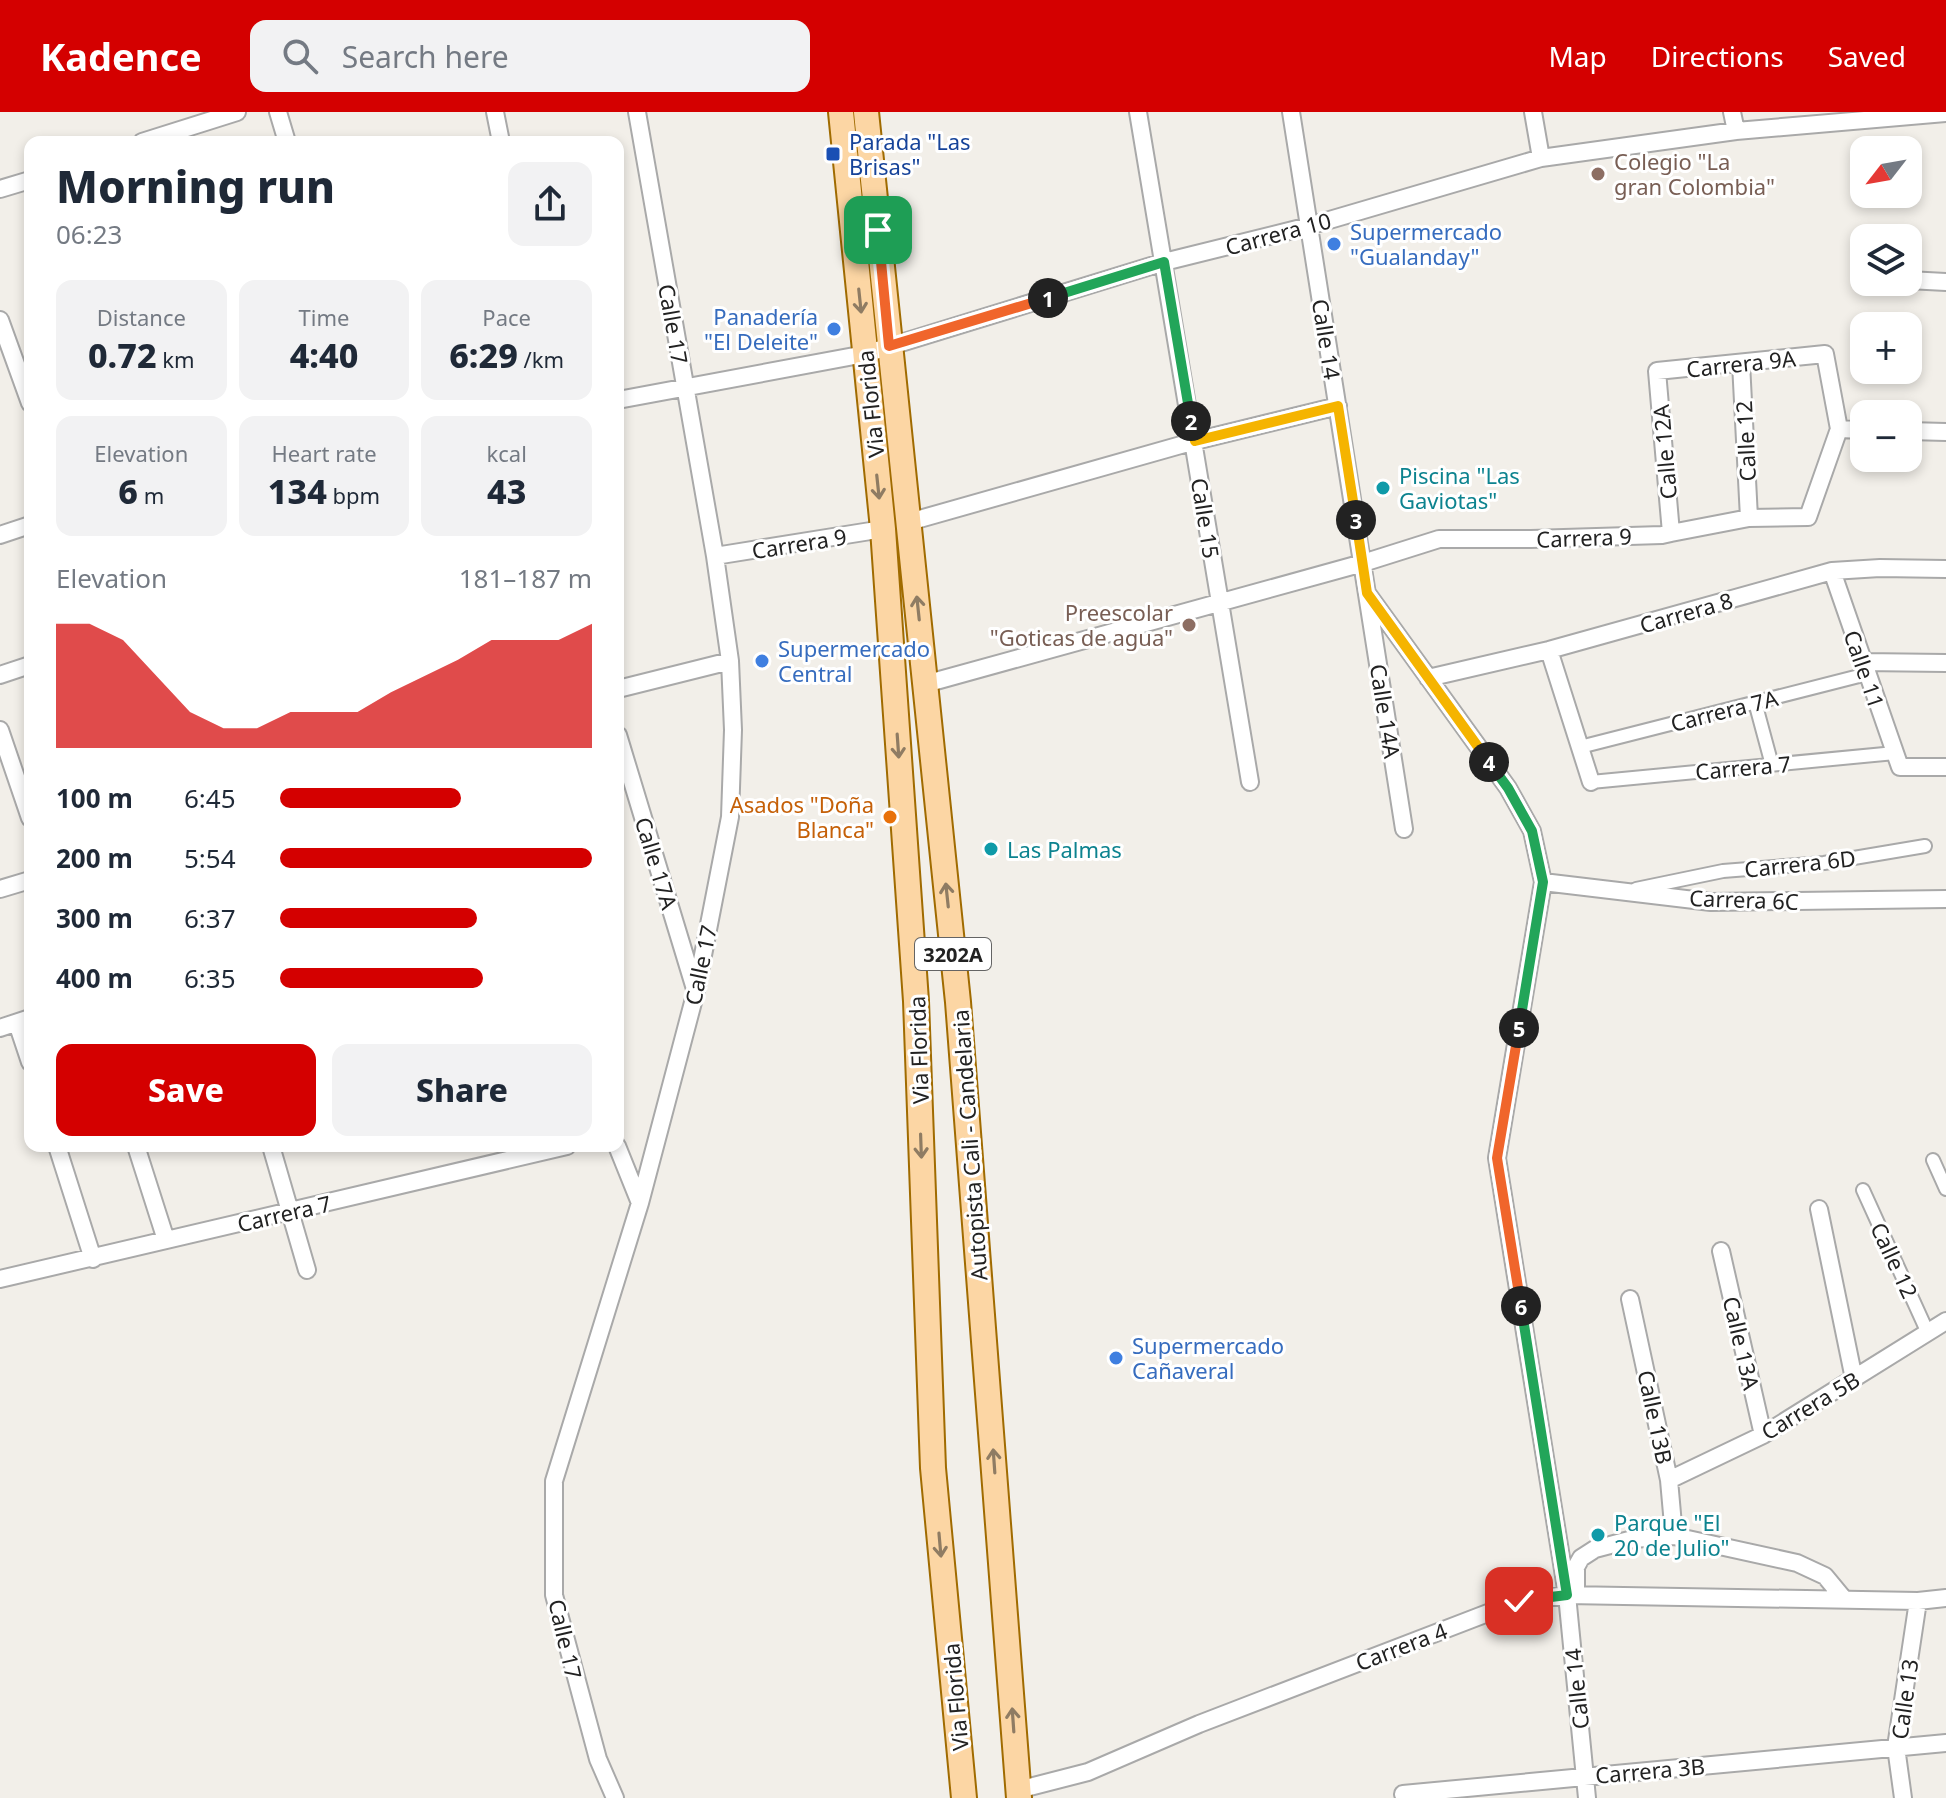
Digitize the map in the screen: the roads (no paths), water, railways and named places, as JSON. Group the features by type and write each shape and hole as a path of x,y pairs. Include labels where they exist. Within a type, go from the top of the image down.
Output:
{"main road":[{"name":"Via Florida","path":"841,112 883,529 916,1001 933,1468 964,1798"},
{"name":"Autopista Cali - Candelaria","path":"871,113 889,346 958,1002 1019,1794"}],"street":[{"path":"163,136 237,112"},
{"path":"278,112 285,136"},
{"path":"495,112 500,136"},
{"name":"Calle 17","path":"615,1798 598,1759 554,1595 554,1481 640,1203 696,991 730,817 733,730 730,661 715,556 637,112"},
{"name":"Calle 15","path":"1138,112 1250,782"},
{"name":"Calle 14","path":"1291,112 1367,593 1508,788 1532,831 1543,882 1497,1158 1572,1595 1587,1798"},
{"path":"1533,112 1541,158"},
{"path":"1732,112 1736,131"},
{"name":"Carrera 10","path":"624,399 865,354 1164,262 1309,226 1541,158 1736,131 1936,113"},
{"path":"0,189 24,182"},
{"path":"1922,281 1946,282"},
{"path":"1,323 24,382"},
{"name":"Carrera 9A","path":"1657,371 1825,354 1839,429"},
{"name":"Calle 12","path":"1741,363 1749,518"},
{"name":"Calle 12A","path":"1657,371 1671,533"},
{"path":"909,522 1195,441 1338,406"},
{"path":"1839,429 1850,429"},
{"name":"Carrera 9","path":"1363,563 1439,539 1671,533 1749,518 1808,517 1839,429"},
{"path":"1922,431 1946,432"},
{"path":"0,535 24,527"},
{"name":"Carrera 9","path":"715,556 883,529"},
{"path":"925,684 1363,563"},
{"name":"Carrera 8","path":"1428,678 1549,650 1832,571 1946,569"},
{"name":"Calle 11","path":"1832,571 1897,760"},
{"name":"Calle 14A","path":"1367,593 1404,829"},
{"path":"1549,650 1591,782"},
{"path":"624,688 730,661"},
{"name":"Carrera 7A","path":"1580,747 1755,702 1864,668 1946,663"},
{"path":"0,675 24,667"},
{"path":"1755,702 1772,765"},
{"path":"0,730 24,800"},
{"name":"Calle 17A","path":"624,755 696,991"},
{"name":"Carrera 7","path":"1591,782 1772,765 1897,760 1946,767"},
{"name":"Carrera 6D","path":"1629,891 1723,871 1824,863 1925,846"},
{"path":"0,889 24,882"},
{"name":"Carrera 6C","path":"1543,882 1711,902 1946,899"},
{"path":"0,1028 24,1020"},
{"path":"59,1152 93,1259"},
{"path":"138,1152 166,1240"},
{"path":"273,1152 307,1270"},
{"name":"Carrera 7","path":"0,1279 542,1152"},
{"path":"619,1152 640,1203"},
{"path":"1933,1160 1946,1189"},
{"name":"Calle 12","path":"1863,1190 1927,1331"},
{"path":"1819,1209 1854,1379"},
{"name":"Calle 13A","path":"1721,1251 1763,1435"},
{"name":"Calle 13B","path":"1630,1299 1669,1480 1674,1536"},
{"name":"Carrera 5B","path":"1669,1480 1763,1435 1946,1321"},
{"path":"1572,1595 1576,1567 1581,1558 1595,1549 1633,1539 1674,1536 1797,1563 1825,1576 1844,1599"},
{"name":"Carrera 4","path":"1019,1794 1088,1772 1199,1724 1519,1601 1572,1595 1918,1601 1946,1598"},
{"name":"Calle 13","path":"1903,1798 1896,1747 1918,1601"},
{"name":"Carrera 3B","path":"1403,1794 1946,1743"}],"place":[{"name":"Parada \"Las Brisas\"","path":"833,154"},
{"name":"Colegio \"La gran Colombia\"","path":"1598,174"},
{"name":"Supermercado \"Gualanday\"","path":"1334,244"},
{"name":"Panadería \"El Deleite\"","path":"834,329"},
{"name":"Piscina \"Las Gaviotas\"","path":"1383,488"},
{"name":"Preescolar \"Goticas de agua\"","path":"1189,625"},
{"name":"Supermercado Central","path":"762,661"},
{"name":"Asados \"Doña Blanca\"","path":"890,817"},
{"name":"Las Palmas","path":"991,849"},
{"name":"Supermercado Cañaveral","path":"1116,1358"},
{"name":"Parque \"El 20 de Julio\"","path":"1598,1535"}]}
